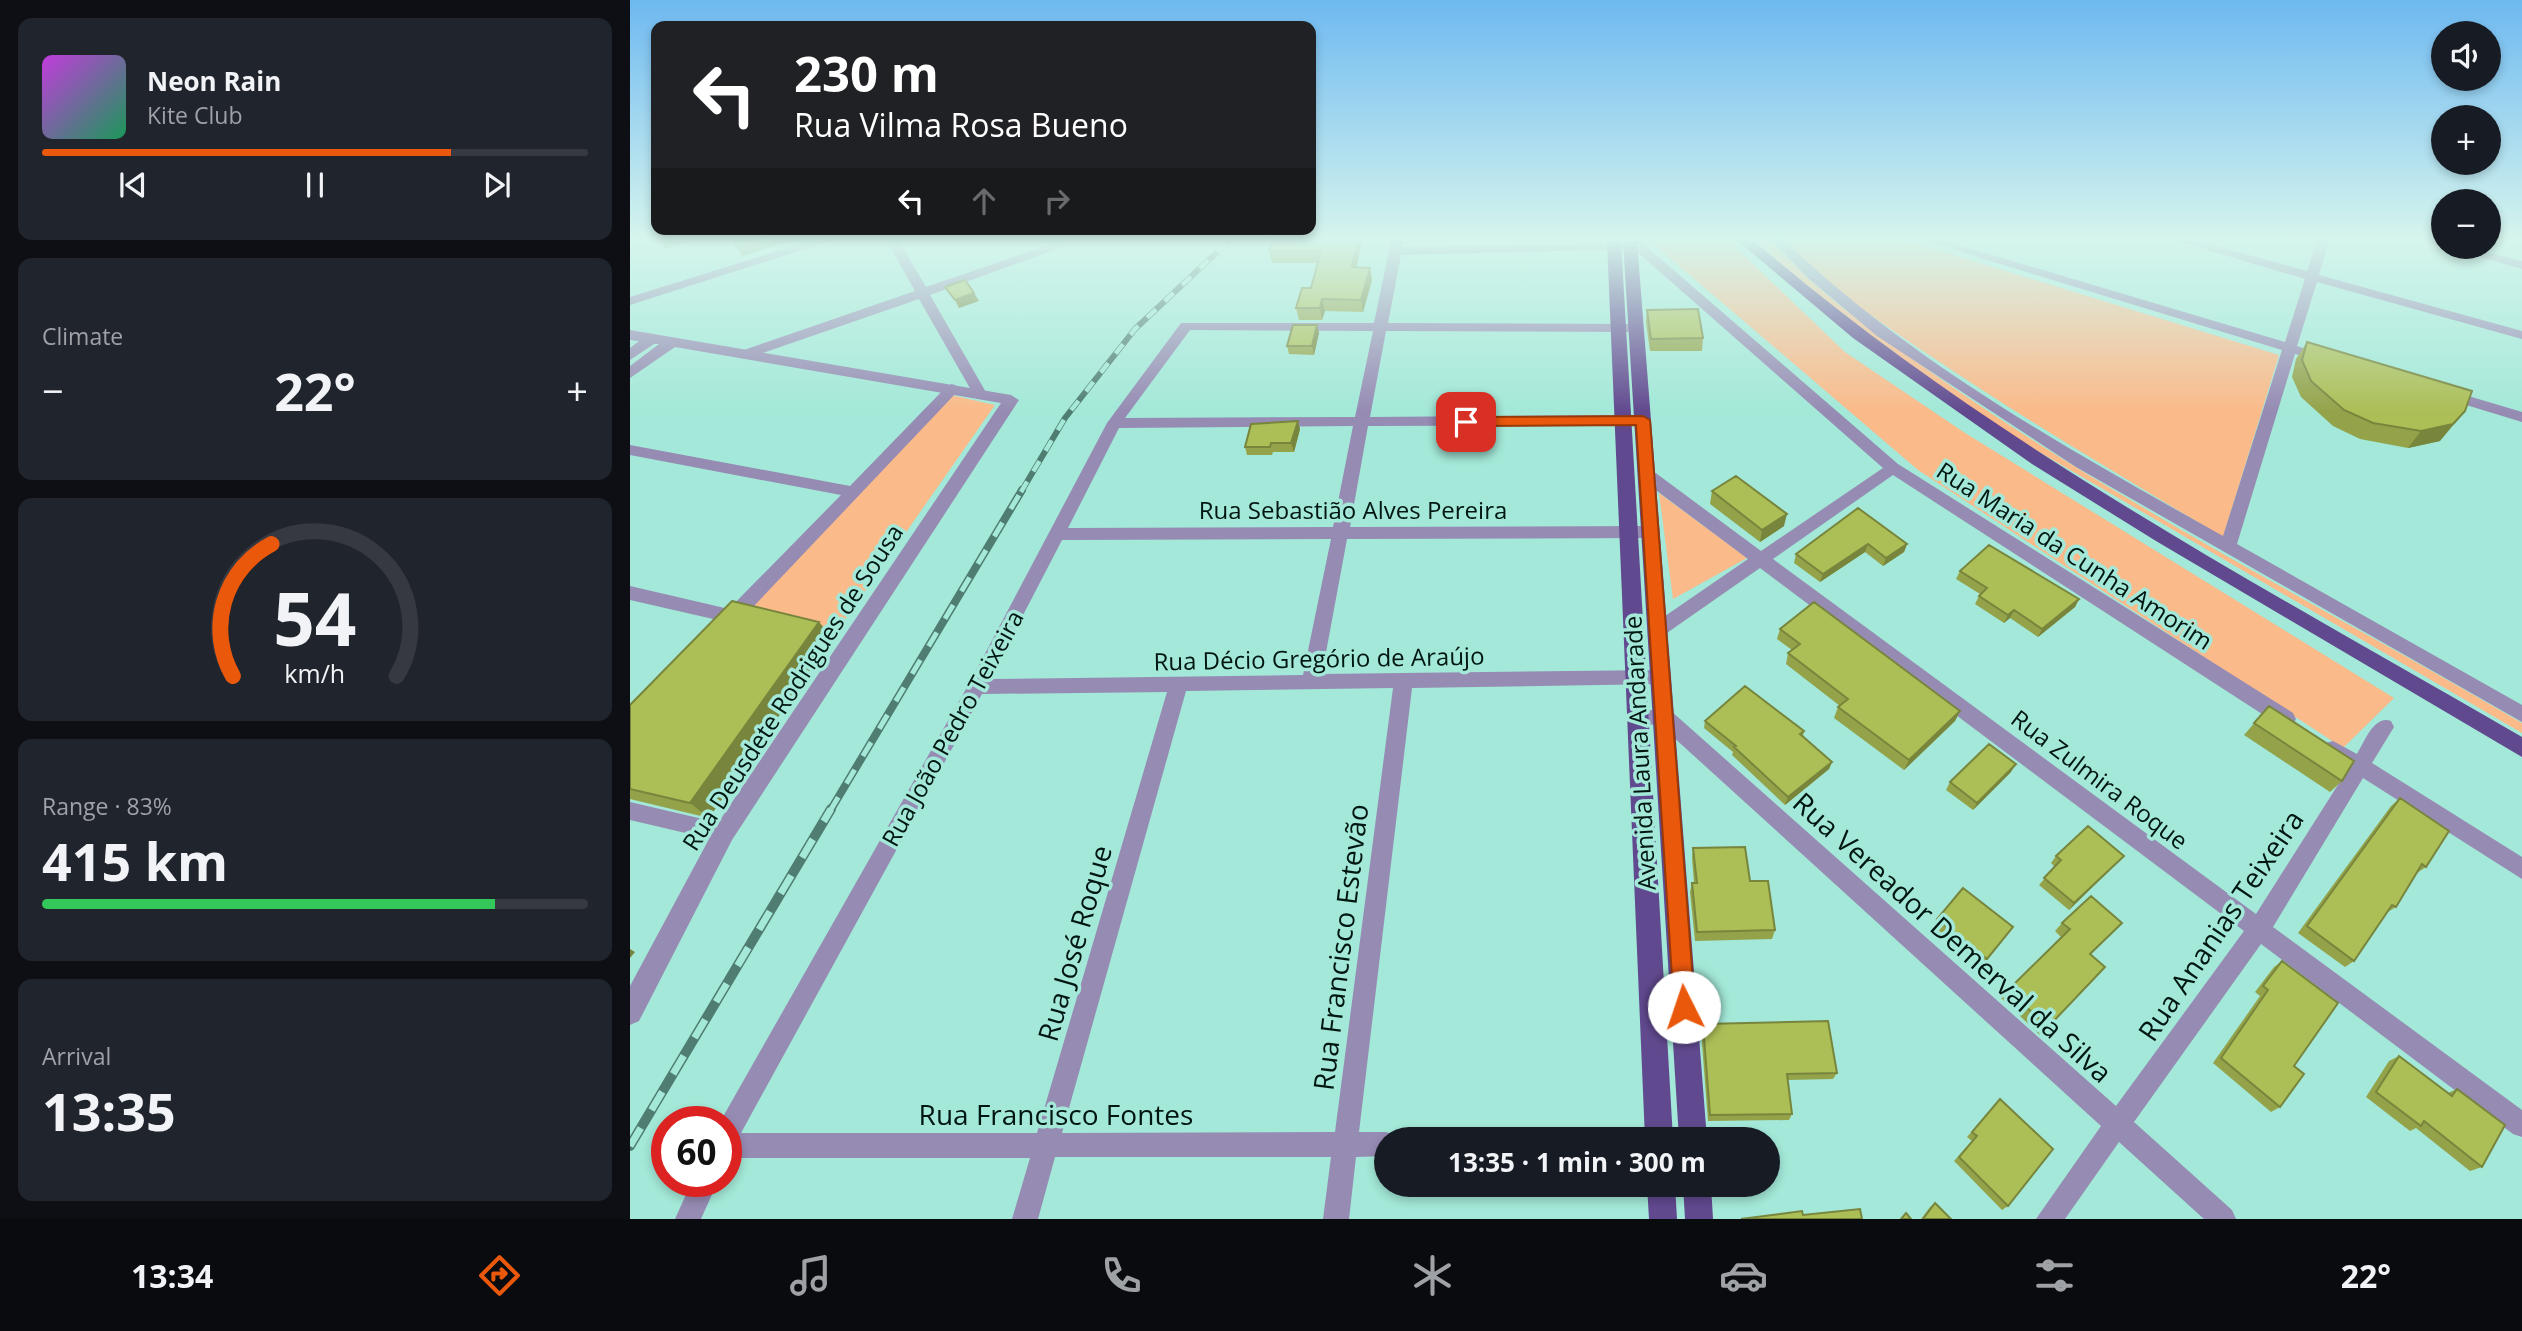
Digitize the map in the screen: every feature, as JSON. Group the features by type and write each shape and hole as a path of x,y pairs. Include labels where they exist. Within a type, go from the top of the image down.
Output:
{"main road":[{"name":"Avenida Laura Andarade","path":"1626,298 1633,421 1628,534 1658,1127"},
{"path":"1812,298 1867,345 1993,434 2522,748"},
{"path":"1633,421 1647,474 1692,1127"},
{"path":"1662,1197 1663,1219"},
{"path":"1697,1197 1699,1219"}],"street":[{"path":"746,354 909,298"},
{"path":"926,298 980,394"},
{"path":"1311,683 1386,298"},
{"name":"Rua Maria da Cunha Amorim","path":"1689,298 1893,468 2522,869"},
{"path":"1841,298 1882,332 2081,463 2522,714"},
{"path":"2129,298 2341,363"},
{"path":"2228,547 2306,298"},
{"path":"2388,298 2522,335"},
{"name":"Rua João Pedro Teixeira","path":"742,1107 977,687 1114,423 1186,326 1380,329"},
{"path":"1380,329 1627,328"},
{"path":"630,335 980,394"},
{"path":"630,355 652,338"},
{"path":"630,373 672,342"},
{"path":"714,636 952,389"},
{"path":"2432,390 2522,417"},
{"name":"Rua Deusdete Rodrigues de Sousa","path":"630,1012 724,833 1011,400 980,394"},
{"path":"1114,423 1633,421"},
{"path":"630,450 853,492"},
{"path":"1658,631 1893,468"},
{"name":"Rua Zulmira Roque","path":"1647,474 2522,1125"},
{"name":"Rua Sebastião Alves Pereira","path":"1056,534 1651,532"},
{"path":"630,593 733,617"},
{"name":"Rua Décio Gregório de Araújo","path":"977,687 1661,677"},
{"name":"Rua Francisco Estevão","path":"1336,1219 1403,682"},
{"name":"Rua José Roque","path":"1025,1219 1179,684"},
{"path":"1638,718 1664,717"},
{"name":"Rua Vereador Demerval da Silva","path":"1664,717 2223,1219"},
{"name":"Rua Ananias Teixeira","path":"2049,1219 2259,929 2384,727"},
{"path":"630,811 724,833"},
{"name":"Rua Francisco Fontes","path":"742,1146 1374,1144"},
{"path":"688,1219 698,1197"}],"shaded area":[{"path":"1717,298 1788,298 1845,352 1965,433 2394,698 2343,748 1918,470"},
{"path":"1821,298 1831,298 1902,352 2017,430 2159,517 2522,723 2522,733 2000,429 1874,343"},
{"path":"1847,298 2093,298 2279,355 2223,537 1965,379"},
{"path":"951,395 995,405 832,638 742,616"},
{"path":"1659,493 1747,558 1673,599"}],"building":[{"path":"1299,298 1362,298 1322,299 1320,308 1296,308"},
{"path":"1698,309 1703,338 1651,339 1647,310"},
{"path":"1293,325 1317,325 1312,346 1287,346"},
{"path":"2307,342 2472,391 2465,411 2453,424 2421,431 2373,423 2344,410 2311,381 2302,360"},
{"path":"1298,421 1291,443 1271,443 1270,447 1245,447 1251,424"},
{"path":"1736,476 1787,514 1762,530 1712,491"},
{"path":"1858,508 1907,544 1886,558 1868,544 1823,574 1796,554"},
{"path":"1989,545 2079,599 2042,629 2014,610 2008,615 1979,596 1987,588 1960,571"},
{"path":"732,601 819,622 690,803 630,789 630,705"},
{"path":"1814,602 1960,711 1909,760 1838,707 1848,699 1788,653 1800,644 1780,629"},
{"path":"1745,686 1804,731 1800,734 1832,762 1788,797 1734,747 1736,746 1705,721"},
{"path":"2269,706 2354,761 2342,781 2254,723"},
{"path":"1989,744 2016,764 1977,803 1950,782"},
{"path":"2400,798 2449,831 2426,867 2422,864 2396,907 2392,905 2354,961 2307,926"},
{"path":"2088,826 2124,856 2074,903 2044,878 2061,860 2056,856"},
{"path":"1745,847 1750,881 1768,881 1775,930 1697,932 1692,883 1697,883 1693,848"},
{"path":"1963,888 2013,927 1987,959 1937,919"},
{"path":"2091,896 2122,923 2090,954 2105,967 2048,1027 2008,990 2070,929 2062,923"},
{"path":"2282,961 2338,1003 2294,1066 2304,1074 2280,1107 2221,1058 2268,990 2263,986"},
{"path":"1828,1021 1837,1073 1787,1074 1792,1114 1710,1115 1703,1024"},
{"path":"2399,1056 2452,1096 2457,1089 2505,1125 2482,1167 2424,1121 2421,1126 2376,1092"},
{"path":"2000,1099 2053,1149 2008,1206 1959,1157 1977,1136 1972,1132"},
{"path":"1935,1203 1951,1219 1923,1219"},
{"path":"1860,1209 1862,1219 1741,1219 1802,1211 1803,1215"}],"railway":[{"path":"1021,492 1065,418 1135,329 1168,298"},
{"path":"830,811 1022,490"},
{"path":"630,1146 831,809"}],"route":[{"path":"1466,422 1643,420 1684,1007"}]}
